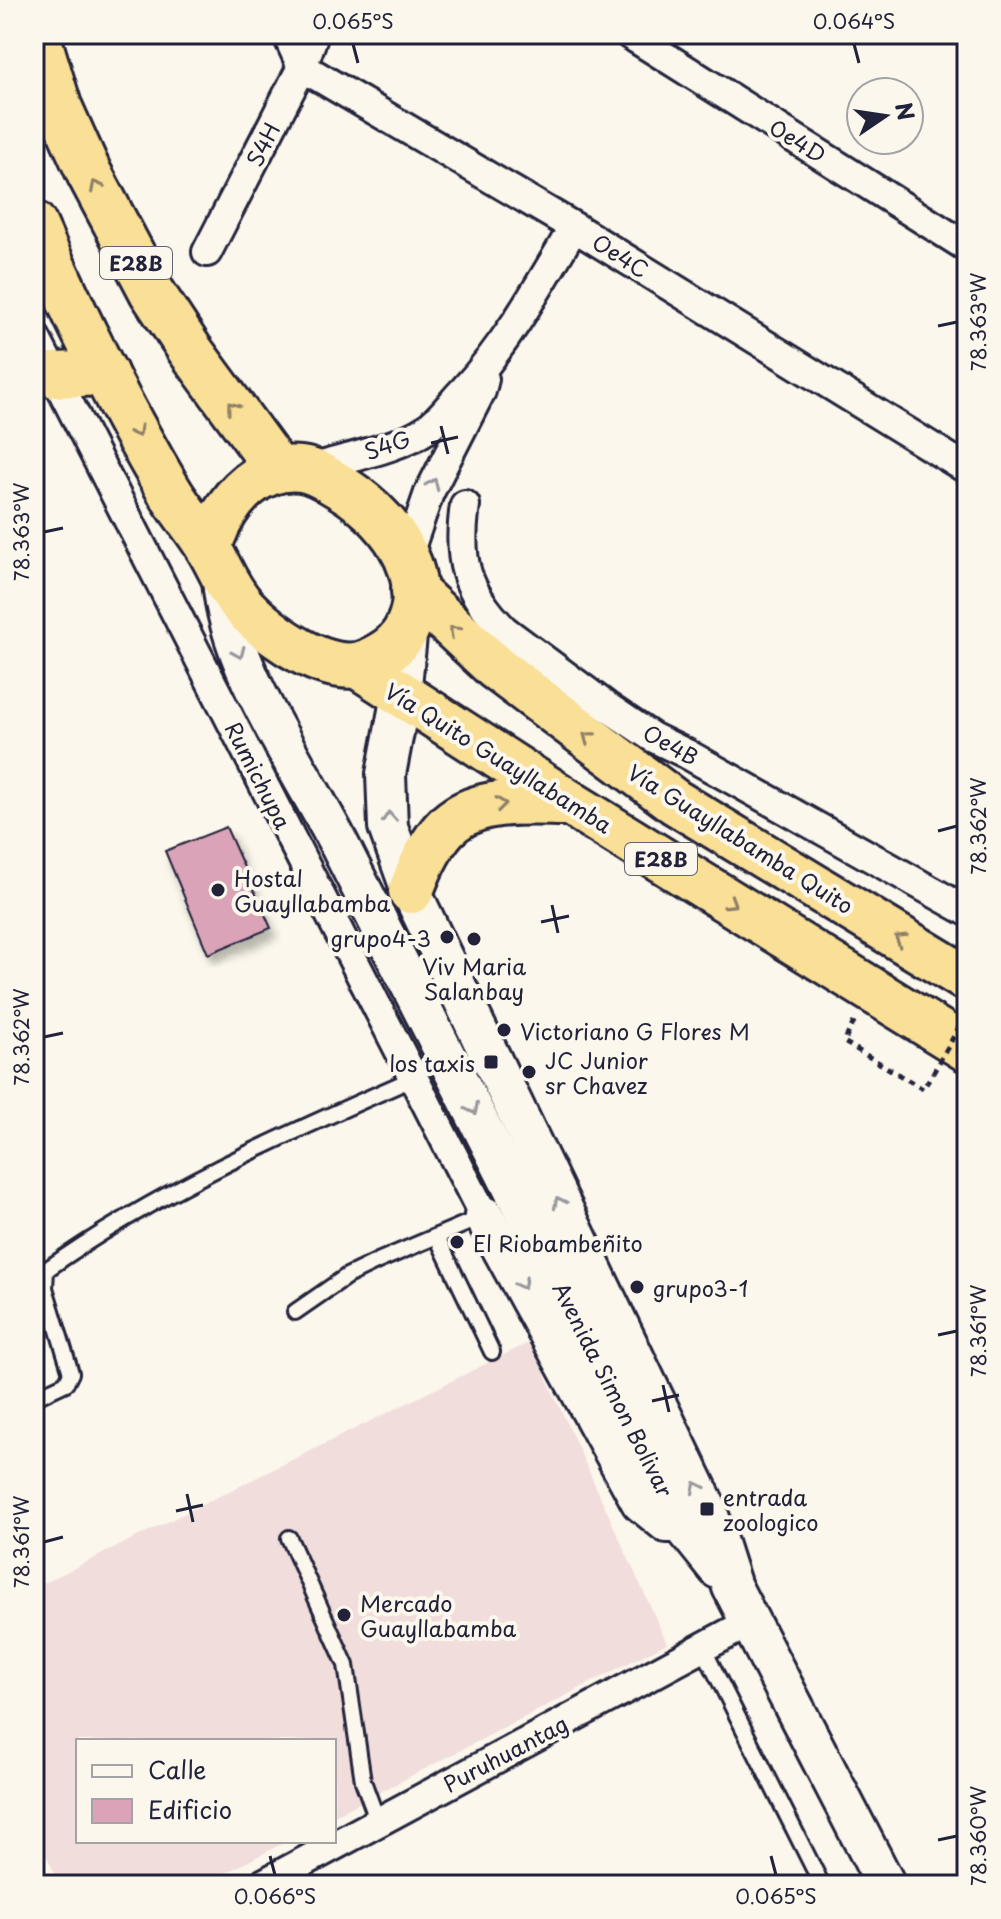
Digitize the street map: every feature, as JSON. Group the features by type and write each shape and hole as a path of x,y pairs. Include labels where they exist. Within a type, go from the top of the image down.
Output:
{"highway":[{"name":"E28B","path":"37,34 59,106 77,147 152,292 190,350 294,470 365,504 395,535 410,592"},
{"name":"E28B","path":"34,224 62,289 168,490 251,615 280,638 311,656 341,665 358,666"},
{"path":"55,375 105,373"},
{"path":"216,563 221,515 232,500 247,486 294,470"},
{"path":"358,666 388,651 410,592"},
{"name":"Vía Guayllabamba Quito","path":"410,592 496,668 675,802 967,979"},
{"name":"Vía Quito Guayllabamba","path":"358,666 570,803 944,1063"},
{"path":"411,891 423,859 452,821 491,805 570,803"}],"main road":[{"name":"Avenida Simon Bolivar","path":"216,563 223,605 235,644 257,693 346,858 681,1523 732,1587"},
{"name":"Avenida Simon Bolivar","path":"410,592 401,695 386,774 388,827 411,891 707,1509 732,1587 886,1885"},
{"path":"484,1216 641,1502 667,1523 681,1523"}],"street":[{"path":"287,34 302,67"},
{"name":"S4H","path":"207,252 302,67 314,34"},
{"name":"Oe4D","path":"629,34 967,247"},
{"name":"Oe4C","path":"302,67 574,227 967,469"},
{"name":"S4G","path":"294,470 398,443 425,430 487,366 516,325 574,227"},
{"name":"Rumichupa","path":"34,335 484,1216"},
{"name":"S4G","path":"410,592 429,493 481,391 487,366"},
{"name":"Oe4B","path":"465,505 462,528 464,565 471,589 484,609 504,630 652,737 967,911"},
{"name":"Puruhuantag","path":"261,1885 750,1622"}],"lane":[{"path":"34,1398 66,1383 71,1373 45,1288 46,1270 134,1212 229,1160 414,1078"},
{"path":"295,1312 347,1276 484,1216"},
{"path":"437,1237 492,1352"},
{"path":"289,1538 346,1665 363,1781 378,1822"},
{"path":"702,1646 822,1885"}],"path":[{"path":"856,1018 844,1042 923,1089 944,1063 967,1013"}],"shaded area":[{"name":"Mercado Guayllabamba","path":"530,1342 667,1643 336,1815 336,1739 76,1739 76,1843 283,1843 203,1885 61,1885 34,1832 34,1588"}],"building":[{"name":"Hostal Guayllabamba","path":"226,827 271,928 208,954 165,851"}],"place":[{"name":"Hostal Guayllabamba","path":"218,890"},
{"name":"grupo4-3","path":"447,937"},
{"name":"Viv Maria Salanbay","path":"474,939"},
{"name":"Victoriano G Flores M","path":"504,1030"},
{"name":"los taxis","path":"491,1062"},
{"name":"JC Junior sr Chavez","path":"529,1072"},
{"name":"El Riobambeñito","path":"457,1242"},
{"name":"grupo3-1","path":"637,1287"},
{"name":"entrada zoologico","path":"707,1509"},
{"name":"Mercado Guayllabamba","path":"344,1615"}]}
